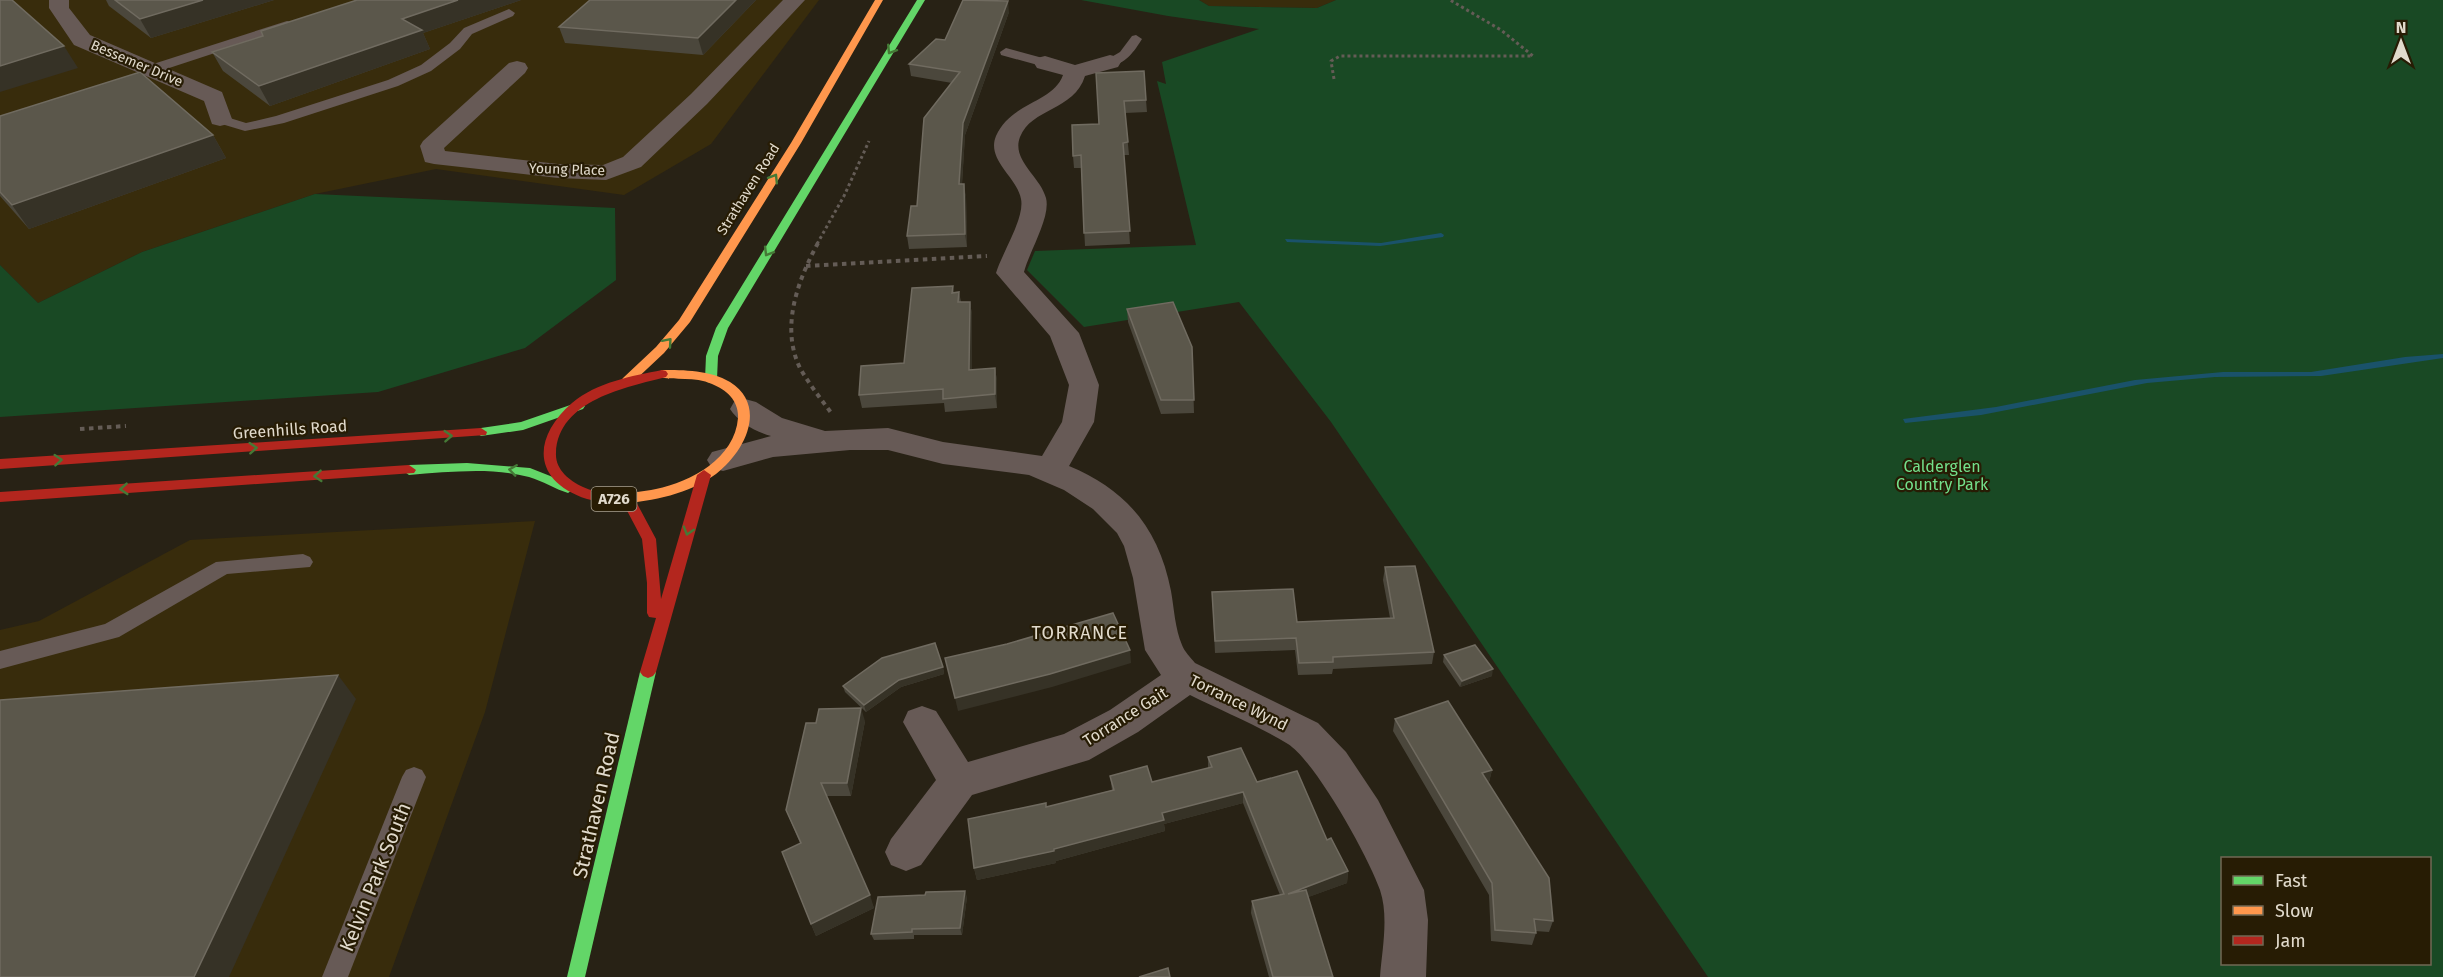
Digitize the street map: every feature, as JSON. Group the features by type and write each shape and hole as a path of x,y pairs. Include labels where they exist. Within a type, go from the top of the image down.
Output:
{"main road":[{"name":"Strathaven Road","path":"626,382 660,350 684,322 796,143 879,0"},
{"path":"711,379 712,356 722,328 921,0"},
{"name":"A726","path":"662,374 696,375 711,379 733,391 745,409 745,425 738,443 714,468 668,491 628,499 605,499 585,495 568,488 552,471 548,450 558,427 579,406 601,392 626,382 662,374"},
{"name":"Greenhills Road","path":"0,464 473,434 523,426 579,406"},
{"path":"0,497 457,467 527,472 568,488"},
{"name":"Strathaven Road","path":"576,977 654,642 714,468"},
{"name":"Strathaven Road","path":"628,499 648,539 654,583 654,642"}],"street":[{"name":"Young Place","path":"517,68 432,146 434,157 558,171 606,173 632,162 795,0"},
{"name":"Bessemer Drive","path":"62,1 59,8 82,39 214,97 219,118"},
{"path":"1046,63 1075,72 1110,62"},
{"path":"1050,471 1078,422 1084,385 1064,333 1010,273 1015,254 1035,208 1029,185 1007,155 1006,141 1014,125 1027,112 1067,92 1074,83 1075,72"},
{"name":"Torrance Wynd","path":"745,409 772,426 801,435 888,439 943,453 1034,465 1076,482 1106,501 1129,525 1142,546 1151,578 1164,650 1182,674 1304,734 1332,764 1363,813 1402,890 1406,920 1403,977"},
{"name":"Torrance Wynd","path":"714,468 773,446 850,439"},
{"name":"Torrance Gait","path":"958,782 1075,748 1124,721 1187,677"},
{"path":"906,852 958,782 922,722"}],"lane":[{"path":"219,118 245,128 279,120 393,83 426,68 454,46 468,31 483,22 509,14"},
{"path":"152,69 297,22"},
{"path":"1110,62 1125,55 1136,39"},
{"path":"1006,52 1046,63"},
{"path":"0,660 111,631 223,567 303,562"},
{"name":"Kelvin Park South","path":"335,977 414,777"}],"path":[{"path":"1334,79 1331,61 1340,56 1533,56 1501,30 1450,0"},
{"path":"850,439 807,380 793,347 791,322 798,283 805,266 849,186 871,137"},
{"path":"805,266 1015,254"},
{"path":"77,430 135,425"}],"shaded area":[{"path":"0,0 819,0 711,144 624,195 436,169 315,194 142,252 38,303 0,265"},
{"path":"1199,0 1336,0 1317,8 1209,6"},
{"path":"535,521 485,712 389,977 0,977 0,630 39,621 190,540"}],"green space":[{"name":"Calderglen Country Park","path":"1081,0 1199,0 1209,6 1317,8 1336,0 2443,0 2443,977 1708,977 1331,422 1239,302 1084,327 1027,270 1035,251 1196,245 1157,81 1166,84 1162,62 1259,29 1168,16"},
{"path":"315,194 615,208 616,280 525,348 378,392 0,417 0,265 38,303 142,252"}],"water":[{"path":"1441,233 1443,237 1380,246 1287,242 1285,239 1381,243"},
{"path":"2443,354 2443,358 2321,376 2215,377 2147,383 1981,415 1905,423 1903,419 1996,407 2135,380 2223,372 2311,372 2405,357"}],"building":[{"path":"0,0 12,0 64,46 0,66"},
{"path":"115,0 203,0 140,19"},
{"path":"357,0 458,0 402,19 422,30 259,86 212,52 263,36 261,31"},
{"path":"590,0 736,0 698,38 559,27"},
{"path":"963,0 1008,1 963,123 959,184 964,184 965,234 907,236 911,206 917,206 924,118 960,72 909,64 936,39 945,40"},
{"path":"1144,71 1146,100 1124,101 1128,142 1123,143 1130,231 1084,233 1081,155 1073,156 1072,125 1099,124 1096,73"},
{"path":"140,72 213,135 12,205 0,192 0,116"},
{"path":"953,286 952,293 959,292 958,302 970,302 969,370 995,368 995,394 943,399 943,389 859,395 861,366 904,363 912,288"},
{"path":"1173,302 1192,347 1194,400 1161,400 1127,309"},
{"path":"1415,566 1434,652 1333,657 1333,662 1299,663 1296,638 1215,641 1212,592 1293,589 1297,622 1394,618 1385,567"},
{"path":"1113,613 1130,650 1050,674 955,698 945,658 1007,644"},
{"path":"935,643 943,667 899,680 864,705 843,686 882,658"},
{"path":"1475,645 1493,669 1462,681 1444,655"},
{"path":"338,675 194,977 0,977 0,700"},
{"path":"1448,701 1492,770 1482,773 1549,878 1553,921 1534,919 1536,933 1495,930 1492,883 1395,719"},
{"path":"861,708 847,783 821,783 870,895 811,924 782,852 801,843 786,810 806,723 816,723 819,709"},
{"path":"1241,748 1257,782 1297,771 1327,840 1331,838 1348,871 1288,894 1306,890 1333,977 1273,977 1252,901 1284,894 1243,792 1162,813 1164,820 1054,849 1054,851 974,868 968,819 1046,803 1046,807 1114,790 1110,776 1147,766 1152,782 1212,767 1208,757"},
{"path":"965,891 960,928 912,929 912,932 871,934 878,897"},
{"path":"1168,968 1170,977 1139,977"}],"traffic: fast":[{"path":"711,379 712,356 722,328 921,0"},
{"path":"481,432 523,426 579,406"},
{"path":"409,470 496,468 536,475 568,488"},
{"path":"576,977 648,672"}],"traffic: slow":[{"path":"627,381 660,350 684,322 796,143 879,0"},
{"path":"620,499 679,488 701,478 721,463 737,441 742,429 743,405 736,394 725,385 702,377 662,374"}],"traffic: jam":[{"path":"620,499 598,497 579,491 564,482 553,470 549,456 551,440 560,423 586,399 617,385 662,374"},
{"path":"0,464 481,432"},
{"path":"0,497 409,470"},
{"path":"648,672 704,475"},
{"path":"628,499 649,539 654,583 654,613"}],"district":[{"name":"TORRANCE","path":"1080,633"}]}
